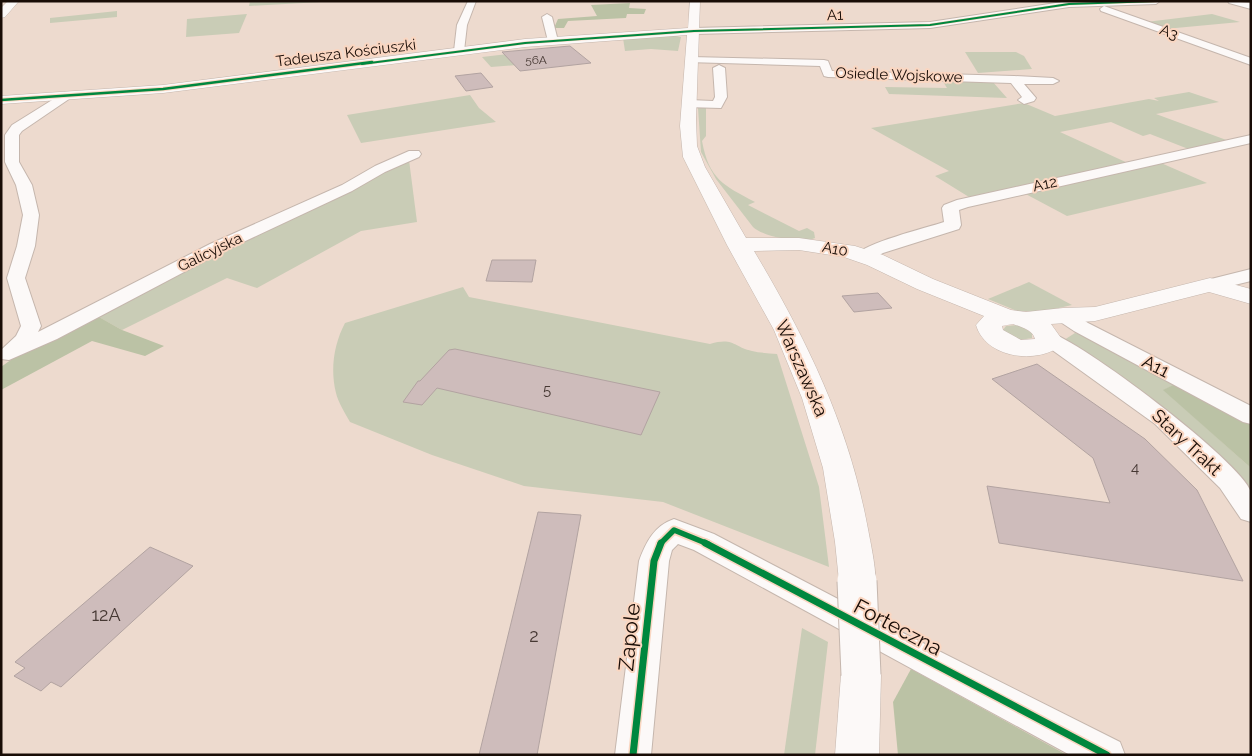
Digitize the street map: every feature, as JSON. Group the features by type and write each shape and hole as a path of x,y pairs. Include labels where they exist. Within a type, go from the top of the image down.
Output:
{"street":[{"path":"1,15 14,1"},
{"path":"459,51 462,25 472,1"},
{"name":"Warszawska","path":"696,1 689,104 688,143 690,155 738,245 767,294 815,389 842,478 854,544 857,581 861,674 857,755"},
{"name":"A1","path":"694,31 930,25 1060,5 1090,2 1156,1"},
{"path":"1232,1 1251,6"},
{"name":"A3","path":"1090,2 1251,62"},
{"path":"547,17 553,41"},
{"name":"Tadeusza Kościuszki","path":"1,100 173,88 459,51 553,41 694,31"},
{"name":"Osiedle Wojskowe","path":"691,60 824,64 828,74 1053,81"},
{"path":"689,104 717,105 722,97 719,68"},
{"path":"1014,80 1030,98 1024,100"},
{"name":"Galicyjska","path":"5,357 25,339 31,326 16,278 26,246 31,215 24,185 12,162 12,135 17,128 65,96"},
{"name":"A12","path":"864,256 876,249 953,225 950,208 963,203 1251,139"},
{"name":"Galicyjska","path":"5,357 50,336 216,248 346,188 385,166 414,154"},
{"name":"A10","path":"738,245 800,244 836,249 864,256 1007,321"},
{"path":"1078,318 1040,340 1003,342 994,336 1007,321 1078,318 1210,286 1251,274"},
{"path":"1210,286 1251,297"},
{"name":"A11","path":"1078,318 1251,416"},
{"path":"1007,321 1038,326 1040,340"},
{"name":"Stary Trakt","path":"1040,340 1062,361 1114,384 1142,401 1163,418 1212,463 1251,512"},
{"name":"Zapole","path":"633,755 654,561 660,544 674,530"},
{"name":"Forteczna","path":"674,530 704,542 1107,755"}],"green space":[{"path":"250,1 339,1 249,6"},
{"path":"630,3 629,8 646,9 644,14 627,14 626,18 568,21 564,28 554,28 558,19 597,16 591,5"},
{"path":"117,11 117,17 50,23 50,18"},
{"path":"247,14 239,33 186,37 187,19"},
{"path":"1212,14 1240,22 1165,29 1146,22"},
{"path":"671,35 681,37 678,51 651,49 625,51 623,38"},
{"path":"965,52 1016,52 1024,56 1032,69 978,73"},
{"path":"508,54 517,65 491,67 482,57"},
{"path":"942,80 992,81 1007,98 889,94 885,87 947,88"},
{"path":"1189,92 1219,102 1156,114 1229,141 1191,150 1150,134 1143,136 1111,122 1060,132 1130,164 969,197 935,176 949,171 871,128 1024,103 1055,116 1149,99 1159,101 1154,98"},
{"path":"470,95 479,108 496,122 361,143 347,115"},
{"path":"706,107 706,136 702,141 713,173 734,191 755,202 748,205 799,231 807,228 814,232 815,238 792,240 765,234 753,227 716,179 701,152 698,108"},
{"path":"409,160 417,222 361,231 257,288 227,278 122,330 97,316 188,267"},
{"path":"1161,163 1207,183 1067,216 1020,191"},
{"path":"1029,282 1072,305 1041,312 1017,311 988,299"},
{"path":"463,287 469,297 710,344 729,342 752,351 777,354 819,487 829,567 663,502 524,486 432,455 350,422 337,396 333,375 338,339 345,323"},
{"path":"99,317 122,330 164,346 145,356 92,341 1,390 1,367 19,354"},
{"path":"1018,325 1032,333 1032,338 1020,340 1003,330 1006,326"},
{"path":"1075,333 1090,336 1179,382 1164,390 1251,468 1251,497 1064,340"},
{"path":"1179,382 1251,421 1251,468 1163,390"},
{"path":"802,628 828,642 815,755 784,755"},
{"path":"911,669 1067,755 898,755 893,702"}],"building":[{"path":"570,46 591,63 520,71 502,52"},
{"path":"481,73 493,87 466,91 455,76"},
{"path":"492,260 536,260 532,282 486,281"},
{"path":"878,293 892,308 854,312 842,296"},
{"path":"455,349 660,392 641,435 437,388 422,405 403,402 418,381 449,350"},
{"path":"1037,364 1145,439 1197,490 1243,581 999,543 987,486 1110,503 1093,458 992,379"},
{"path":"538,512 581,515 537,755 479,755"},
{"path":"150,547 193,566 61,687 51,682 41,691 14,676 25,668 15,662"}],"cycle path":[{"path":"1,100 163,89 525,43 694,31 930,25 1069,4 1156,1"},
{"path":"633,755 654,561 660,544 674,530 704,542 1107,755"}]}
